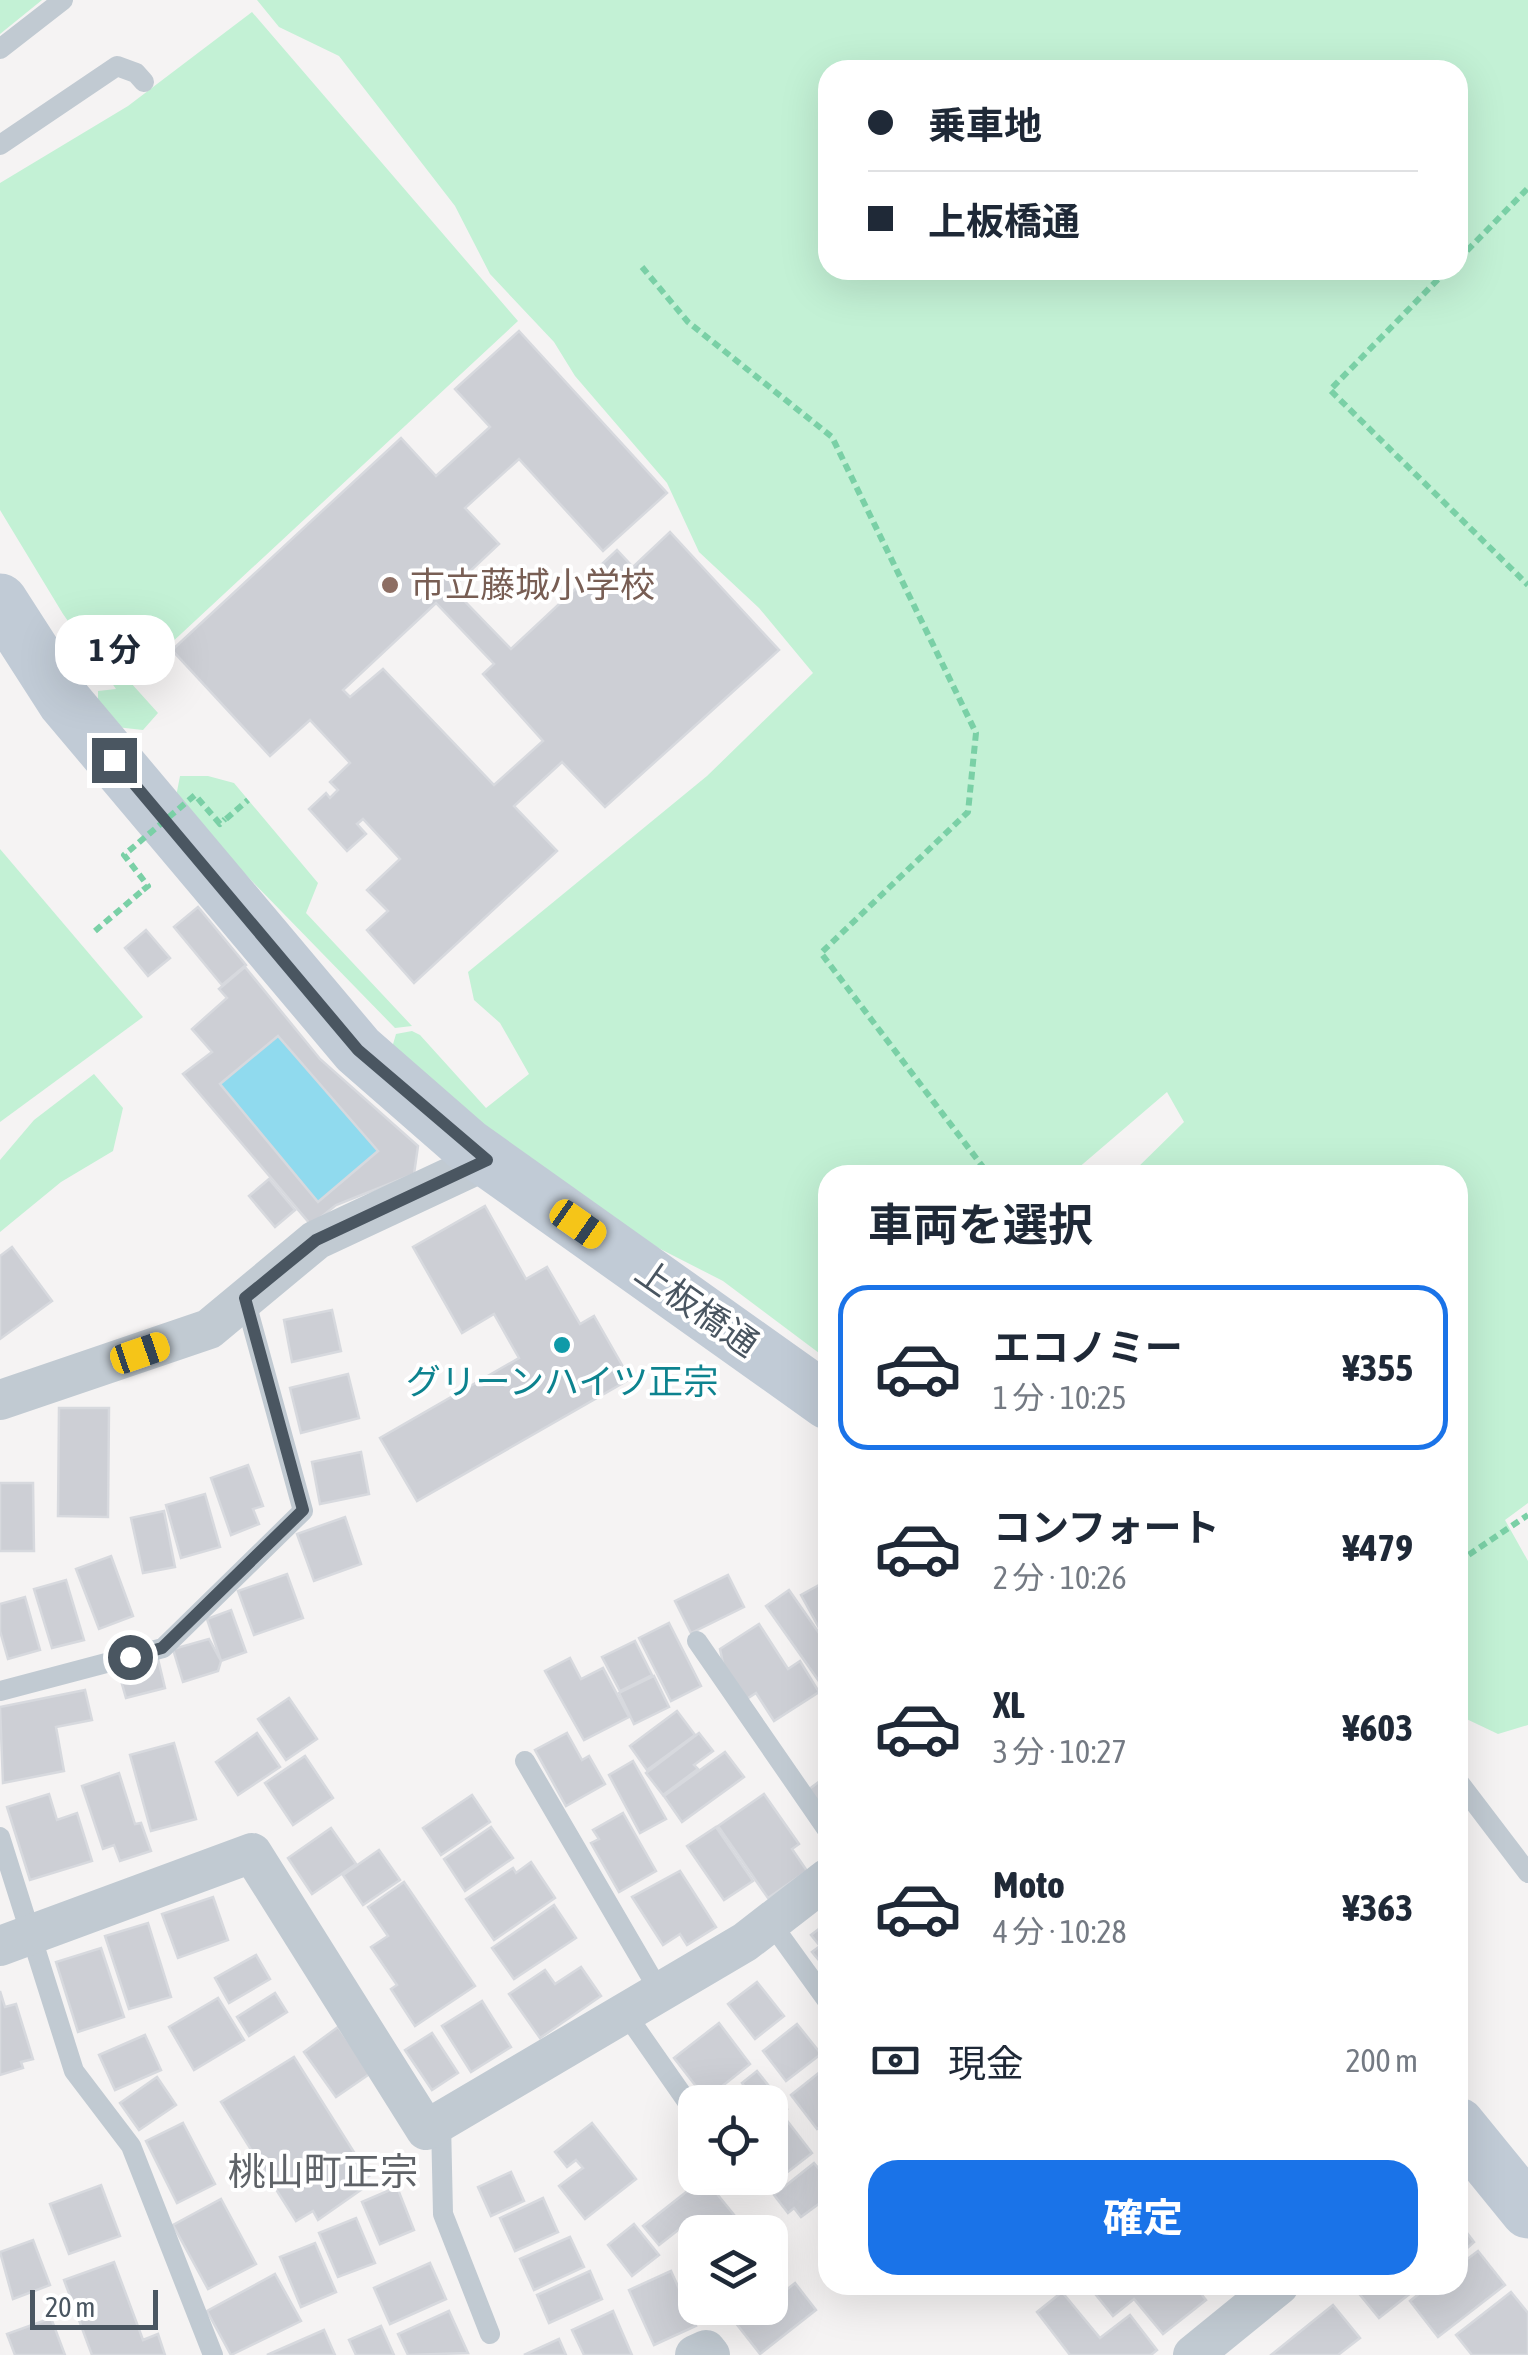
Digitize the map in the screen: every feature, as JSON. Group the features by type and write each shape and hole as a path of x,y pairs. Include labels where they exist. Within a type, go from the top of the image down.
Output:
{"street":[{"name":"上板橋通","path":"0,601 65,702 358,1050 487,1160 818,1395"},
{"path":"0,1400 209,1329 316,1240 487,1160"},
{"path":"14,1940 252,1853 426,2130 661,1994 770,1923 818,1886"},
{"path":"1468,2141 1528,2211"},
{"path":"1193,2355 1267,2295"},
{"path":"695,2355 706,2350 710,2355"}],"lane":[{"path":"0,50 62,0"},
{"path":"0,145 117,66 136,73 144,82"},
{"path":"0,1692 162,1648 303,1510 245,1298"},
{"path":"697,1640 818,1816"},
{"path":"525,1761 661,1994"},
{"path":"1468,1794 1528,1872"},
{"path":"0,1837 14,1940 74,2071 131,2146 213,2355"},
{"path":"770,1923 818,1988"},
{"path":"626,2014 678,2089"},
{"path":"440,2122 443,2214 490,2334"}],"path":[{"path":"1468,250 1528,188"},
{"path":"642,267 688,322 832,437 976,733 968,812 822,953 981,1165"},
{"path":"1437,280 1330,390 1528,585"},
{"path":"94,931 148,886 124,855 196,795 220,824 248,800"},
{"path":"1468,1555 1528,1515"}],"green space":[{"path":"0,0 42,0 0,34"},
{"path":"257,0 1528,0 1528,1503 1505,1520 1528,1561 1528,1725 1498,1734 1468,1720 1468,1165 1140,1165 1184,1122 1167,1092 1082,1165 818,1165 818,1352 723,1281 580,1208 391,1051 396,1034 412,1031 420,1035 486,1108 529,1074 500,1023 474,1000 468,972 707,776 813,673 759,608 699,552 667,483 575,376 554,342 490,274 455,206 339,56 279,27"},
{"path":"252,12 518,321 126,685 131,683 158,713 143,730 107,726 98,711 98,691 116,689 63,614 0,510 0,183 128,106"},
{"path":"180,776 208,776 234,783 318,883 306,913 412,1026 395,1028 175,802"},
{"path":"0,849 143,1017 0,1122"},
{"path":"94,1074 123,1108 113,1151 61,1182 0,1232 0,1160 34,1120"}],"water":[{"path":"278,1036 378,1151 318,1202 220,1084"}],"building":[{"path":"519,331 667,493 603,551 519,459 465,508 499,544 452,588 511,649 617,550 633,567 670,532 779,650 605,807 562,762 514,806 557,851 414,983 367,930 388,911 367,890 400,859 363,819 357,824 366,834 347,851 309,809 326,793 330,798 338,790 330,782 350,763 310,720 270,756 172,650 401,438 436,476 490,427 455,389","holes":["436,603 494,664 483,674 543,741 494,785 383,669 350,697 343,690"]},
{"path":"198,907 246,965 222,985 174,927"},
{"path":"146,930 170,958 148,976 125,948"},
{"path":"245,967 320,1059 418,1146 414,1174 336,1205 311,1225 183,1074 212,1052 192,1029 227,998 219,989","holes":["278,1036 378,1151 318,1202 220,1084"]},
{"path":"269,1179 295,1210 275,1227 249,1196"},
{"name":"グリーンハイツ正宗","path":"485,1206 526,1279 547,1267 580,1324 594,1316 630,1379 417,1501 380,1438 519,1358 494,1314 462,1333 413,1247"},
{"path":"12,1247 52,1301 0,1339 0,1256"},
{"path":"332,1310 341,1351 292,1362 284,1320"},
{"path":"348,1374 359,1418 301,1433 290,1388"},
{"path":"59,1408 109,1408 108,1517 58,1516"},
{"path":"361,1452 369,1494 320,1504 312,1462"},
{"path":"248,1465 263,1506 253,1509 259,1524 231,1535 211,1478"},
{"path":"0,1483 33,1483 34,1551 0,1551"},
{"path":"205,1494 220,1547 181,1558 166,1505"},
{"path":"164,1511 175,1567 143,1573 131,1518"},
{"path":"345,1517 361,1564 314,1581 297,1534"},
{"path":"111,1556 133,1616 99,1629 76,1569"},
{"path":"287,1574 303,1618 254,1635 238,1591"},
{"path":"728,1575 744,1607 691,1633 675,1601"},
{"path":"66,1580 84,1640 52,1648 34,1589"},
{"path":"818,1586 818,1626 801,1595"},
{"path":"789,1590 818,1632 818,1680 766,1606"},
{"path":"25,1597 40,1650 8,1659 0,1631 0,1604"},
{"path":"231,1610 246,1652 221,1661 207,1619"},
{"path":"669,1623 701,1686 671,1701 639,1638"},
{"path":"759,1624 788,1669 800,1661 818,1693 774,1721 756,1693 745,1700 724,1668 720,1649"},
{"path":"209,1639 221,1661 218,1671 183,1682 173,1649"},
{"path":"635,1641 652,1675 620,1691 602,1657"},
{"path":"570,1658 581,1679 603,1668 629,1717 584,1740 545,1671"},
{"path":"158,1659 165,1688 126,1698 118,1670"},
{"path":"654,1676 669,1707 634,1724 619,1693"},
{"path":"85,1690 92,1720 56,1727 64,1771 3,1783 0,1707"},
{"path":"289,1698 317,1739 286,1760 258,1719"},
{"path":"677,1711 695,1735 647,1770 630,1746"},
{"path":"257,1733 280,1767 238,1795 216,1762"},
{"path":"567,1733 582,1760 589,1756 605,1784 566,1806 535,1750"},
{"path":"699,1733 713,1751 694,1765 698,1769 663,1795 646,1773"},
{"path":"174,1743 196,1819 151,1831 130,1755"},
{"path":"725,1752 744,1777 682,1822 664,1796"},
{"path":"305,1756 333,1798 293,1825 265,1783"},
{"path":"633,1761 666,1819 640,1833 609,1775"},
{"path":"119,1773 135,1824 141,1823 151,1851 120,1861 114,1845 103,1849 82,1786"},
{"path":"818,1782 818,1802 808,1790"},
{"path":"49,1794 57,1820 77,1813 92,1861 30,1880 7,1807"},
{"path":"764,1794 799,1844 792,1849 807,1871 768,1898 718,1826"},
{"path":"472,1795 490,1822 441,1855 423,1828"},
{"path":"623,1813 656,1871 619,1892 591,1843 599,1839 593,1830"},
{"path":"491,1827 513,1858 465,1891 444,1859"},
{"path":"716,1827 753,1881 724,1900 687,1846"},
{"path":"331,1828 356,1864 312,1894 288,1858"},
{"path":"379,1850 400,1880 363,1905 343,1875"},
{"path":"531,1862 555,1898 494,1940 466,1899 513,1868 516,1873"},
{"path":"680,1871 716,1927 687,1945 680,1934 663,1945 632,1897"},
{"path":"404,1882 475,1986 415,2026 391,1989 397,1985 371,1947 388,1936 368,1907"},
{"path":"213,1897 228,1940 178,1958 162,1914"},
{"path":"554,1905 576,1938 514,1979 492,1948"},
{"path":"148,1923 171,1997 129,2009 105,1936"},
{"path":"101,1948 124,2017 78,2032 56,1962"},
{"path":"256,1955 270,1979 229,2003 215,1978"},
{"path":"581,1967 601,1996 540,2038 509,1994 545,1970 555,1984"},
{"path":"757,1982 784,2016 755,2039 728,2004"},
{"path":"0,1991 5,2007 16,2004 33,2059 21,2062 23,2068 0,2075"},
{"path":"275,1993 287,2012 249,2036 237,2017"},
{"path":"218,1998 244,2040 194,2070 169,2027"},
{"path":"482,2001 511,2047 471,2072 442,2026"},
{"path":"719,2023 750,2064 724,2085 695,2085 674,2058"},
{"path":"797,2024 818,2050 818,2056 786,2081 763,2051"},
{"path":"338,2027 371,2073 336,2097 304,2052"},
{"path":"432,2033 458,2073 432,2090 405,2050"},
{"path":"145,2035 161,2070 115,2090 99,2055"},
{"path":"294,2057 369,2176 360,2181 365,2187 318,2220 313,2211 296,2221 221,2102"},
{"path":"757,2071 768,2085 743,2085"},
{"path":"818,2074 818,2128 817,2129 791,2095"},
{"path":"157,2077 176,2105 139,2130 120,2103"},
{"path":"788,2122 812,2153 788,2172"},
{"path":"183,2123 215,2184 177,2203 146,2141"},
{"path":"592,2123 636,2179 585,2219 559,2186 583,2168 576,2160 567,2167 555,2152"},
{"path":"814,2163 818,2168 818,2204 801,2217 794,2208 788,2213 774,2195 788,2195 788,2184"},
{"path":"511,2172 524,2201 491,2216 478,2187"},
{"path":"101,2185 120,2236 69,2254 50,2204"},
{"path":"397,2187 414,2230 380,2244 362,2202"},
{"path":"682,2195 718,2195 734,2215 678,2215 678,2230 659,2245 643,2226"},
{"path":"543,2198 558,2232 515,2251 500,2218"},
{"path":"221,2199 256,2264 208,2289 173,2225"},
{"path":"356,2218 375,2263 338,2277 319,2233"},
{"path":"634,2224 659,2255 632,2276 608,2245"},
{"path":"570,2237 584,2267 534,2290 520,2259"},
{"path":"33,2240 50,2285 13,2299 0,2252"},
{"path":"315,2243 336,2292 301,2307 280,2257"},
{"path":"1478,2251 1505,2285 1438,2337 1410,2301 1418,2295 1468,2295 1468,2258"},
{"path":"114,2262 143,2340 158,2334 165,2355 92,2355 64,2280"},
{"path":"430,2263 446,2299 390,2324 374,2288"},
{"path":"590,2271 602,2299 549,2323 537,2295"},
{"path":"671,2271 678,2286 678,2325 696,2326 654,2345 629,2290"},
{"path":"275,2274 301,2321 231,2355 207,2311"},
{"path":"795,2283 816,2310 760,2354 737,2325 788,2325 788,2289"},
{"path":"1511,2292 1528,2313 1528,2355 1472,2355 1456,2335"},
{"path":"1058,2295 1064,2295 1100,2338 1130,2315 1157,2350 1151,2355 1070,2355 1037,2312"},
{"path":"1096,2295 1202,2295 1206,2300 1163,2334 1134,2299 1113,2316"},
{"path":"1360,2295 1408,2295 1379,2318"},
{"path":"1333,2305 1360,2338 1338,2355 1271,2355"},
{"path":"449,2311 468,2353 408,2355 398,2334"},
{"path":"613,2311 632,2355 584,2355 572,2330"},
{"path":"51,2318 65,2355 15,2355 7,2334"},
{"path":"381,2326 394,2355 356,2355 349,2340"},
{"path":"324,2330 335,2355 267,2355"},
{"path":"559,2339 566,2355 524,2355"}],"place":[{"name":"市立藤城小学校","path":"390,585"},
{"name":"グリーンハイツ正宗","path":"562,1345"}],"district":[{"name":"桃山町正宗","path":"323,2172"}],"route":[{"path":"114,760 358,1050 487,1160 316,1240 245,1298 303,1510 162,1648 130,1657"}]}
